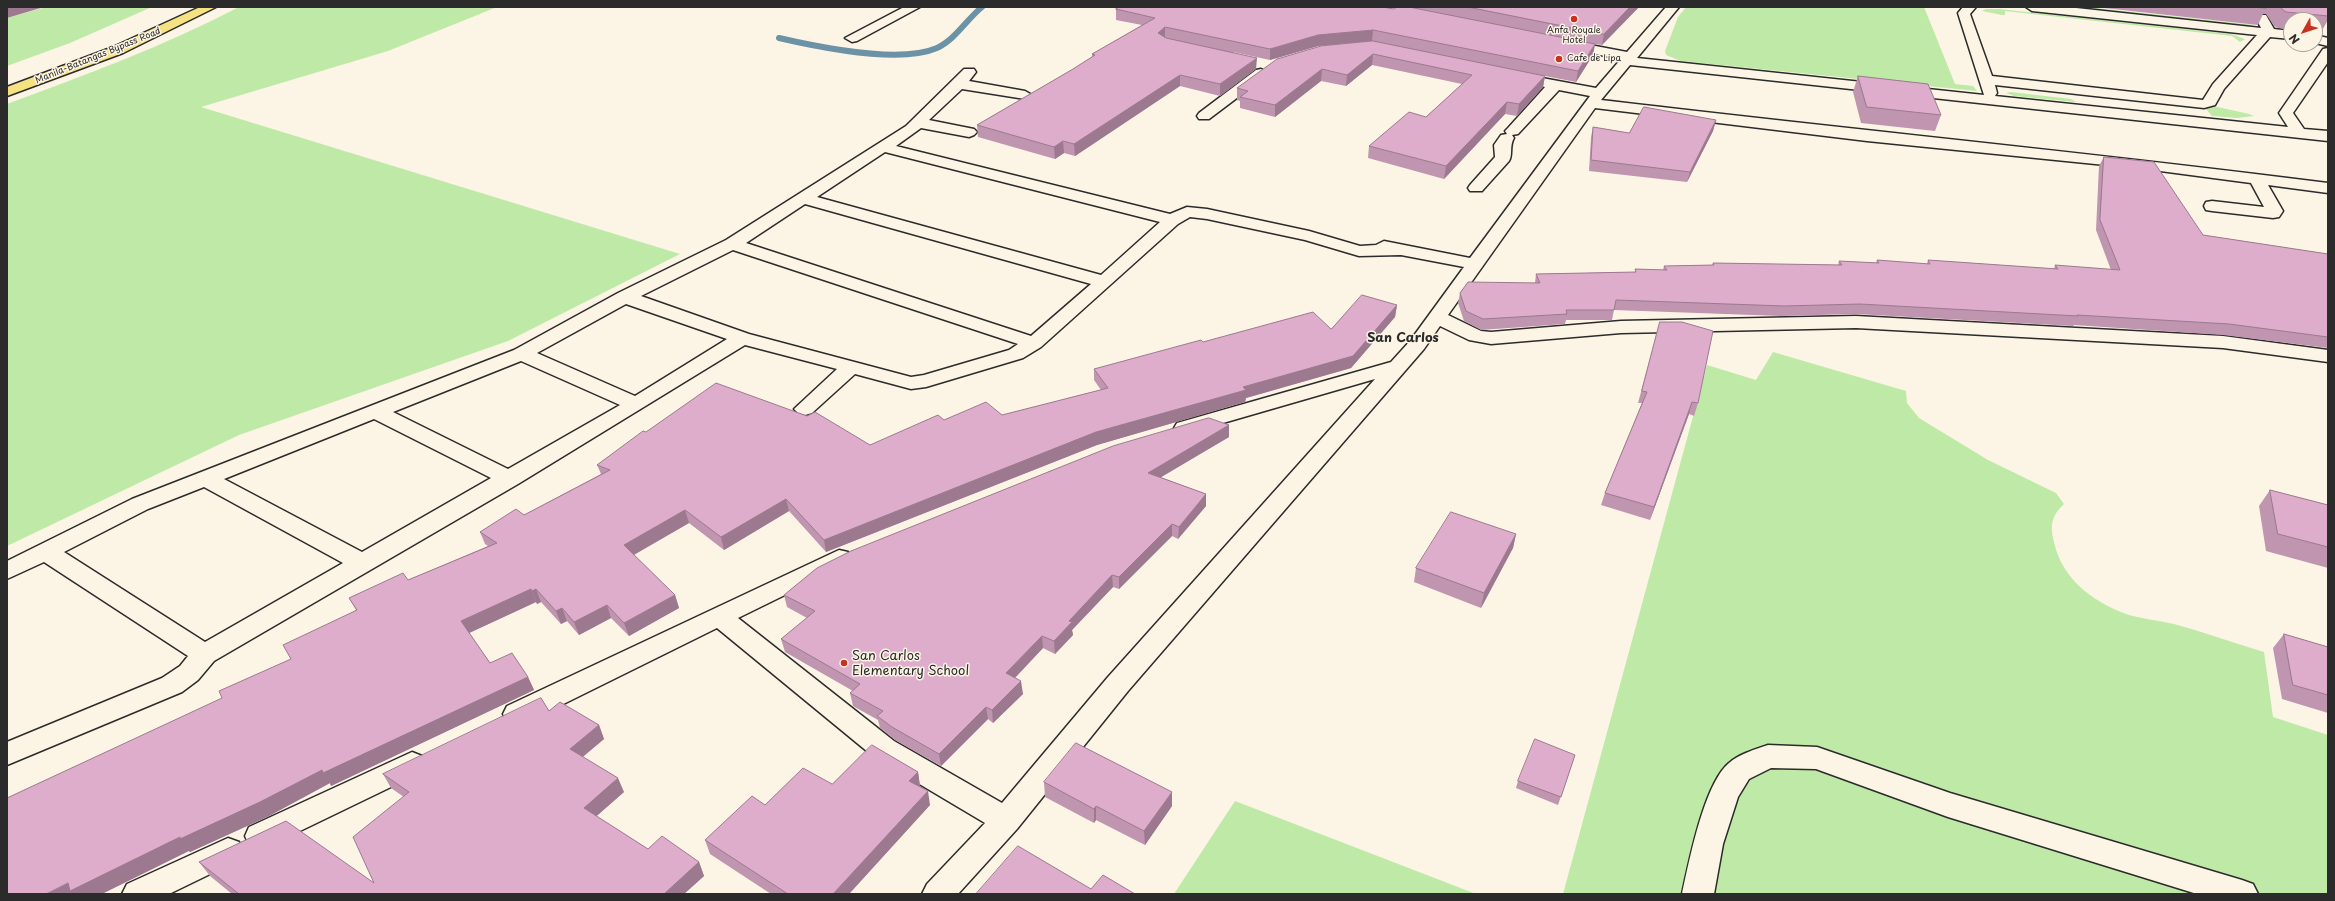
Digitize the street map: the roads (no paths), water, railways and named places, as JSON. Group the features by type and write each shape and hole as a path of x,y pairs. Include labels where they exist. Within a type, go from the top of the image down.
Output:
{"main road":[{"name":"Manila-Batangas Bypass Road","path":"7,92 118,50 210,7"},
{"name":"Manila-Batangas Bypass Road","path":"134,28 153,19"},
{"name":"Manila-Batangas Bypass Road","path":"17,74 95,44"}],"street":[{"path":"852,38 914,7"},
{"path":"1383,7 1437,18"},
{"path":"938,894 1006,820 1118,684 1416,345 1473,264 1595,98 1673,7"},
{"path":"1970,7 1964,13 1993,100"},
{"path":"2032,7 2264,25 2283,32"},
{"path":"1986,80 2204,104 2210,102 2218,87 2264,25"},
{"path":"1553,41 1628,59 2328,136"},
{"path":"2299,133 2286,113 2328,52"},
{"path":"1204,116 1271,66 1256,62"},
{"path":"1502,74 1555,85 1595,98 1867,136 2145,164 2328,188"},
{"path":"7,571 140,504 520,354 625,297 732,244 919,123 964,78 1025,95"},
{"path":"1476,188 1503,158 1502,145 1509,135 1555,85"},
{"path":"919,123 969,132"},
{"path":"883,147 1172,220"},
{"path":"2212,206 2273,213 2274,211 2256,178"},
{"path":"802,198 1104,282"},
{"path":"625,297 742,338 911,383 926,381 1016,354 1034,343 1172,220 1187,212 1198,212 1309,236 1359,250 1398,250 1473,264"},
{"path":"732,244 1034,343"},
{"path":"1437,317 1476,336 1491,338 1621,326 1856,322 2223,342 2328,356"},
{"path":"7,754 172,685 189,673 206,654 364,564 636,404 742,338"},
{"path":"520,354 636,404"},
{"path":"805,409 852,367"},
{"path":"1166,434 1396,367"},
{"path":"374,411 510,478"},
{"path":"204,478 364,564"},
{"path":"497,723 858,550"},
{"path":"46,552 206,654"},
{"path":"720,617 862,733 884,749 1006,820"},
{"path":"138,894 433,754"},
{"path":"1698,894 1708,844 1724,793 1739,771 1768,756 1817,758 1948,805 2242,894"}],"waterway":[{"path":"779,38 815,46 859,52 881,54 921,53 937,48 950,40 982,7"}],"place":[{"name":"Anfa Royale Hotel","path":"1574,19"},
{"name":"Cafe de Lipa","path":"1559,59"},
{"name":"San Carlos Elementary School","path":"844,663"}],"district":[{"name":"San Carlos","path":"1403,338"}]}
